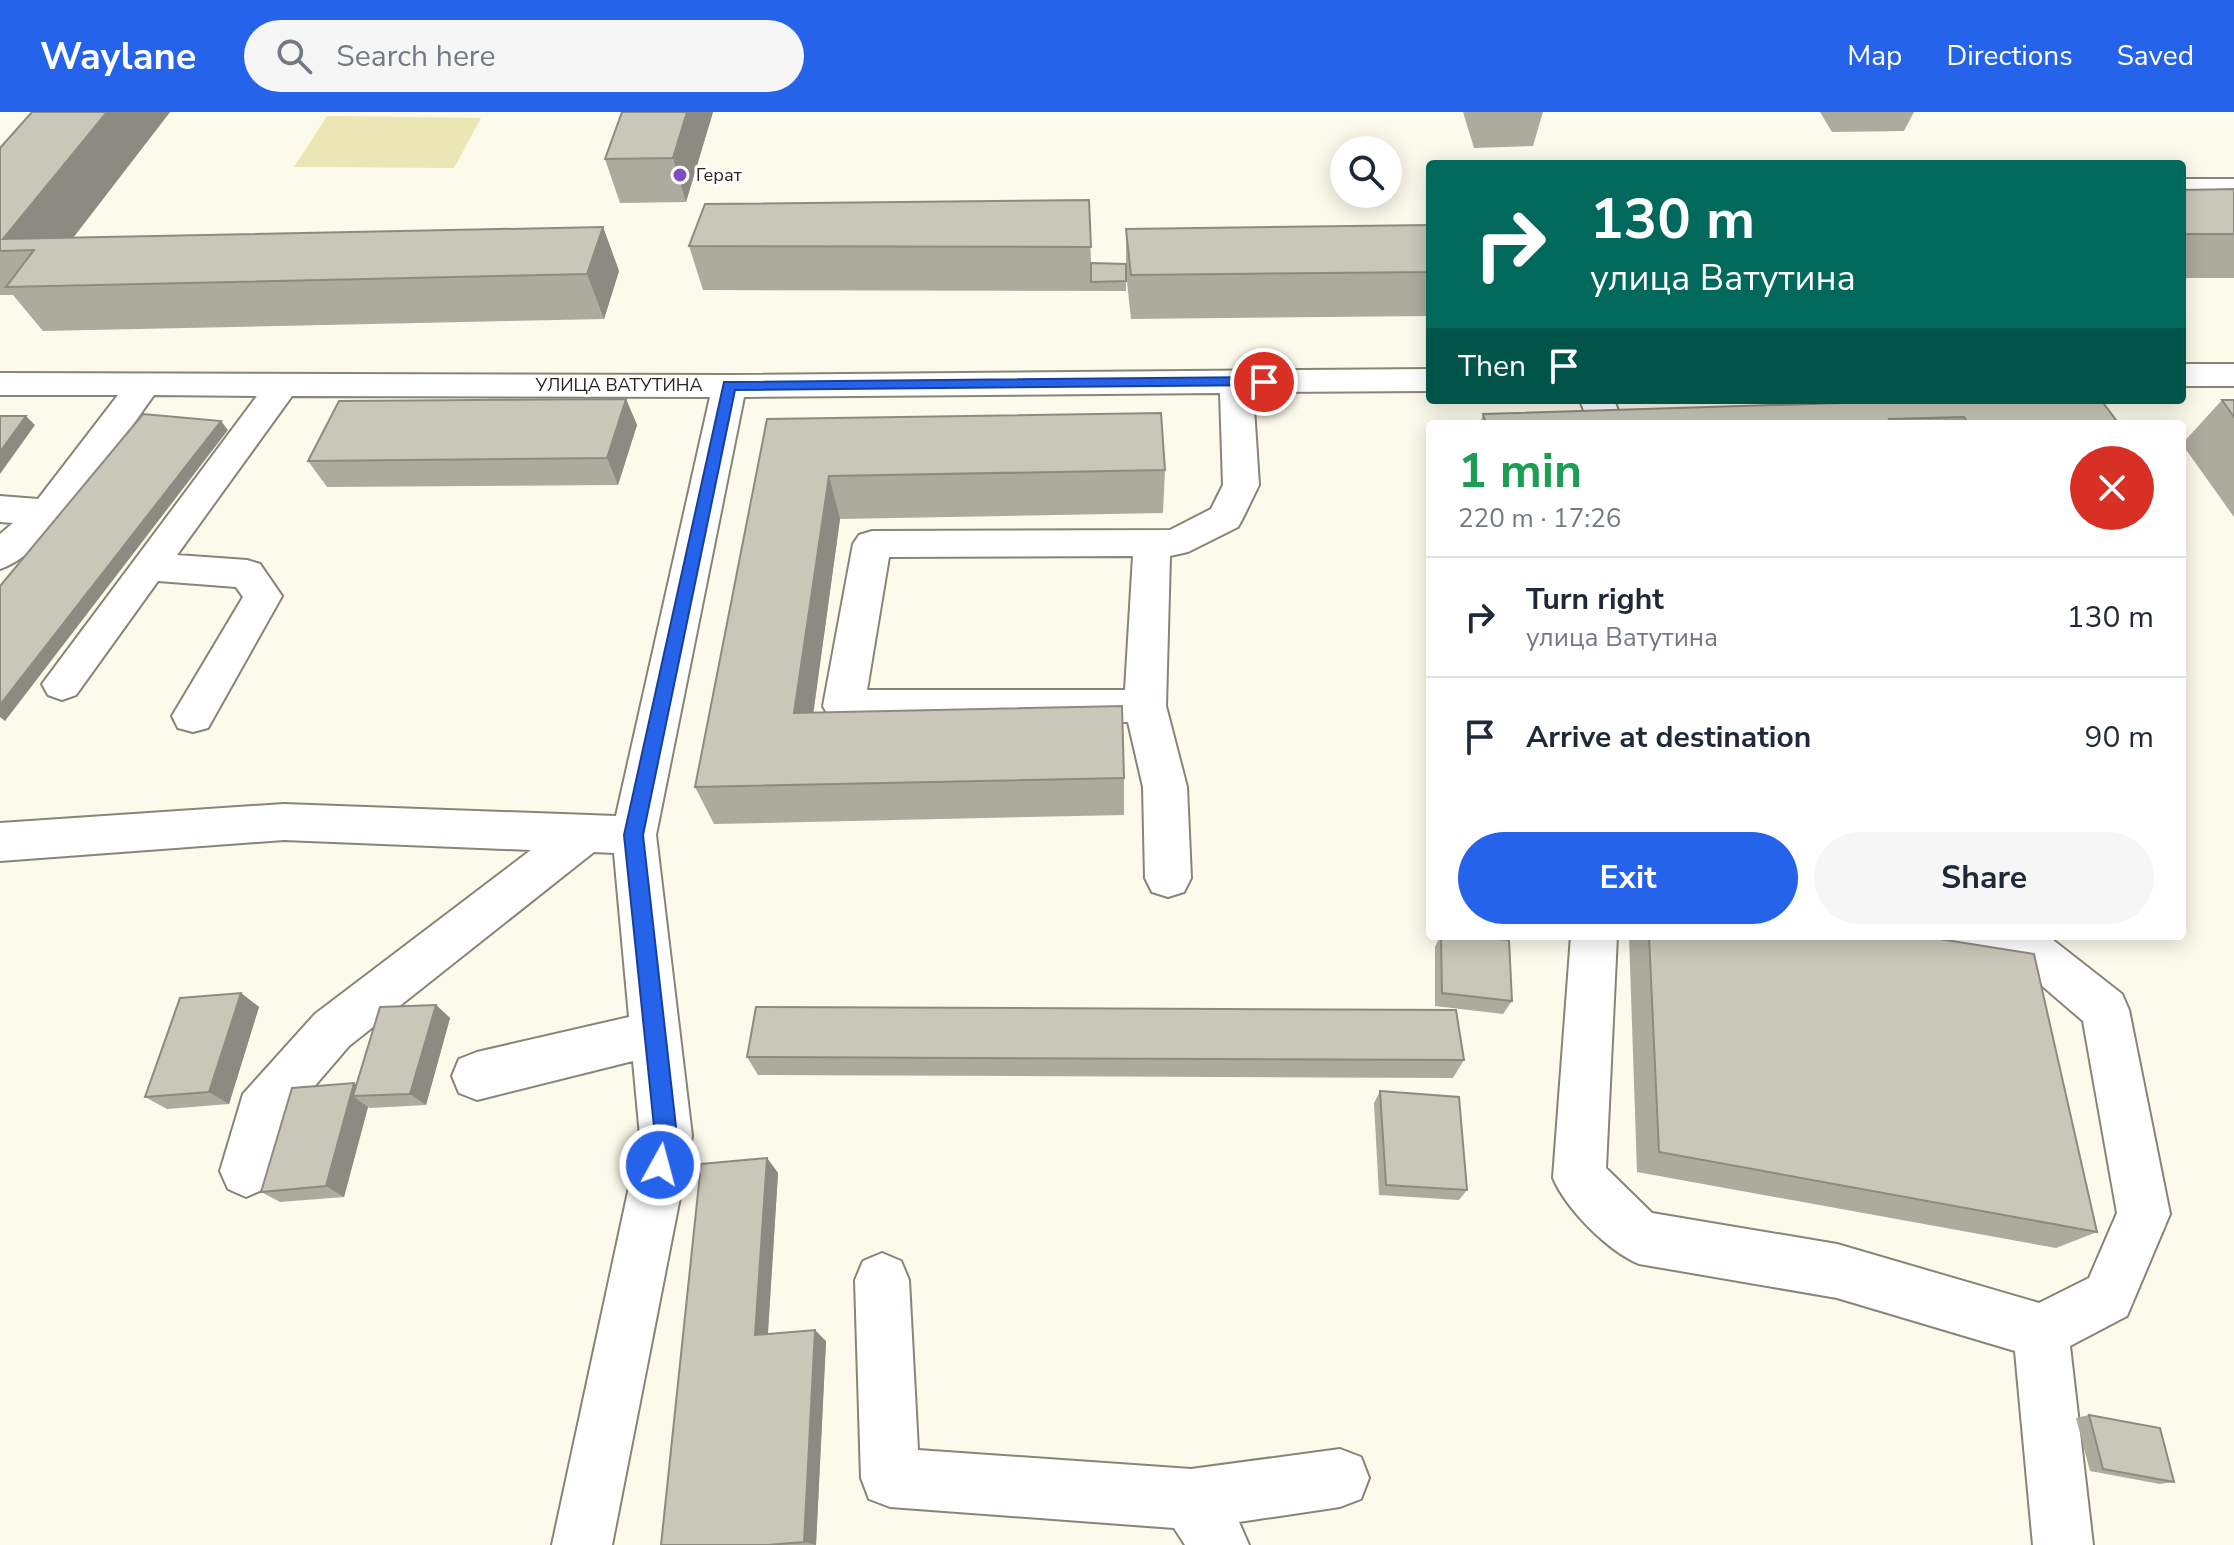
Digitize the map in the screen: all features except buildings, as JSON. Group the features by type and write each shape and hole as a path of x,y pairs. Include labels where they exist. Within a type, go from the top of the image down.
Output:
{"street":[{"path":"2186,188 2234,188"},
{"path":"2186,375 2234,375"},
{"name":"УЛИЦА ВАТУТИНА","path":"0,384 729,386 1426,380"},
{"path":"1145,706 844,706 872,544 1175,543 1225,518 1241,485 1236,382"},
{"path":"62,684 284,383"},
{"path":"0,555 48,512 145,384"},
{"path":"582,1545 666,1136 634,835 729,386"},
{"path":"0,509 48,512"},
{"path":"1152,543 1145,706 1165,787 1168,878"},
{"path":"149,567 247,574 263,596 193,716"},
{"path":"0,842 284,822 634,835"},
{"path":"246,1171 261,1111 332,1030 586,833"},
{"path":"1594,940 1579,1178 1639,1237 1837,1271 2041,1331 2108,1297 2144,1214 2105,1010 2037,953 1951,940"},
{"path":"477,1076 655,1033"},
{"path":"882,1280 890,1478 1205,1522 1340,1478"},
{"path":"2041,1331 2063,1545"}],"shaded area":[{"path":"327,116 481,118 454,168 294,167"}],"place":[{"name":"Герат","path":"680,175"}],"route":[{"path":"660,1165 666,1136 634,835 729,386 1264,382"}]}
